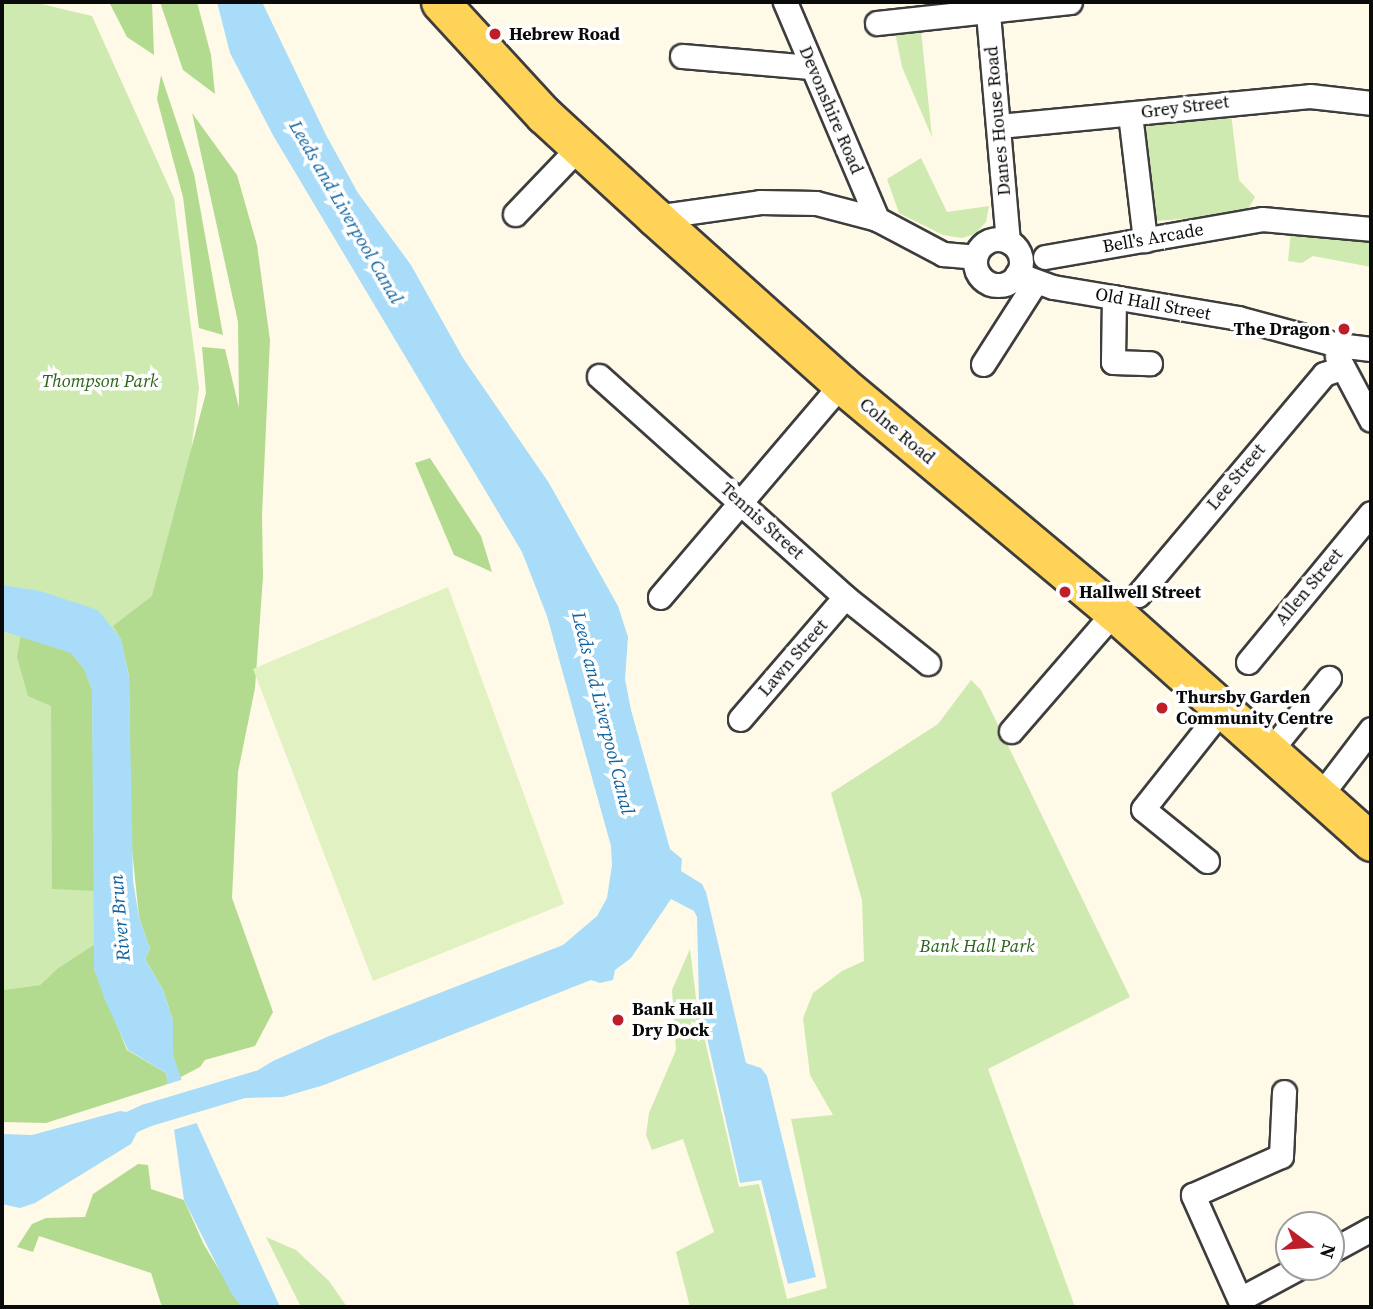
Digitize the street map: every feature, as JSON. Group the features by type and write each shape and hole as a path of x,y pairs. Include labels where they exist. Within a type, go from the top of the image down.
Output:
{"main road":[{"name":"Colne Road","path":"440,2 544,115 655,217 841,384 1126,603 1223,708 1371,842"}],"street":[{"name":"Devonshire Road","path":"785,2 877,219"},
{"path":"877,23 988,6 1070,2"},
{"name":"Danes House Road","path":"988,6 1008,241"},
{"path":"682,56 811,66"},
{"name":"Grey Street","path":"999,126 1310,96 1371,103"},
{"path":"1130,114 1145,240"},
{"path":"515,214 579,147"},
{"path":"655,217 760,202 816,203 877,219 943,254 975,257"},
{"name":"Bell's Arcade","path":"1045,257 1262,219 1371,229"},
{"path":"983,364 1027,278 1019,253 1008,241 998,239 986,242 975,257 979,275 986,282 1003,284 1027,278"},
{"name":"Old Hall Street","path":"1027,278 1053,287 1238,318 1339,357 1371,349"},
{"path":"1114,297 1113,362 1150,363"},
{"path":"1339,357 1371,420"},
{"name":"Lee Street","path":"1126,603 1339,357"},
{"name":"Tennis Street","path":"599,376 845,597 928,663"},
{"path":"660,597 841,384"},
{"name":"Allen Street","path":"1248,662 1371,513"},
{"name":"Lawn Street","path":"740,719 845,597"},
{"path":"1011,731 1126,603"},
{"path":"1270,751 1329,678"},
{"path":"1207,861 1143,809 1223,708"},
{"path":"1320,796 1371,729"},
{"path":"1277,1281 1241,1303 1193,1195 1281,1156 1284,1092"},
{"path":"1345,1243 1371,1229"}],"green space":[{"name":"Thompson Park","path":"2,2 33,2 92,16 174,198 199,388 173,594 90,703 95,944 58,968 40,985 2,990"},
{"path":"109,2 152,2 154,55 127,37"},
{"path":"160,2 197,2 211,55 215,94 183,70"},
{"path":"921,30 932,137 902,67 895,32"},
{"path":"161,75 194,174 223,335 199,328 183,197 157,99"},
{"path":"192,113 237,175 257,245 270,340 262,515 263,577 255,688 238,772 232,898 273,1012 255,1046 205,1060 200,1067 179,1078 173,1055 173,1021 163,990 145,959 150,949 139,917 131,840 129,677 121,639 113,626 152,596 206,393 202,347 225,349 239,408 238,322"},
{"path":"1231,113 1239,180 1255,197 1248,209 1241,214 1156,221 1145,121"},
{"path":"921,158 947,212 989,206 986,222 975,234 962,238 943,235 899,213 887,179"},
{"path":"1291,232 1371,241 1371,267 1313,256 1302,263 1288,261"},
{"path":"430,458 481,536 492,572 454,555 415,463"},
{"path":"448,587 564,904 373,981 253,669"},
{"path":"21,635 71,653 84,669 92,690 95,891 52,889 51,706 28,696 17,657"},
{"name":"Bank Hall Park","path":"971,680 981,690 1130,997 988,1069 1075,1307 690,1307 676,1252 714,1232 683,1139 652,1150 646,1135 649,1113 676,1050 672,990 690,949 697,1006 739,1187 759,1184 787,1299 827,1288 791,1119 833,1115 810,1075 803,1018 813,993 842,971 864,961 862,900 831,793 938,724"},
{"path":"95,944 94,969 127,1050 166,1073 168,1084 46,1123 2,1122 2,990 40,985 58,968"},
{"path":"138,1164 148,1165 151,1189 184,1200 204,1245 242,1307 162,1307 151,1273 39,1236 33,1252 17,1247 32,1224 46,1218 85,1217 93,1194"},
{"path":"266,1237 296,1250 329,1281 347,1307 301,1307"}],"water":[{"path":"217,2 262,2 326,135 358,193 411,265 463,358 549,483 618,606 628,637 625,679 631,710 670,849 682,859 681,871 702,884 706,892 746,1063 761,1068 767,1076 816,1277 788,1284 761,1180 740,1183 699,1003 697,917 694,911 671,899 631,958 615,970 613,980 600,983 591,980 324,1085 283,1097 247,1098 229,1092 243,1079 273,1061 329,1036 563,945 597,916 607,898 612,865 611,846 547,616 522,552 274,137 230,53"},
{"name":"River Brun","path":"2,585 40,591 98,610 121,639 129,677 133,881 139,917 150,949 145,959 163,990 173,1021 173,1055 197,1124 280,1307 242,1307 231,1293 184,1200 166,1073 128,1050 105,1000 94,969 92,690 84,669 71,653 2,631"},
{"path":"120,1111 146,1115 131,1144 35,1203 20,1208 2,1204 2,1134 32,1135"}],"pier":[{"path":"184,1079 200,1122 170,1131 165,1085"}],"waterway":[{"name":"Leeds and Liverpool Canal","path":"117,1128 146,1115 257,1082"}],"place":[{"name":"Hebrew Road","path":"495,34"},
{"name":"The Dragon","path":"1344,329"},
{"name":"Hallwell Street","path":"1065,592"},
{"name":"Thursby Garden Community Centre","path":"1162,708"},
{"name":"Bank Hall Dry Dock","path":"618,1020"}]}
